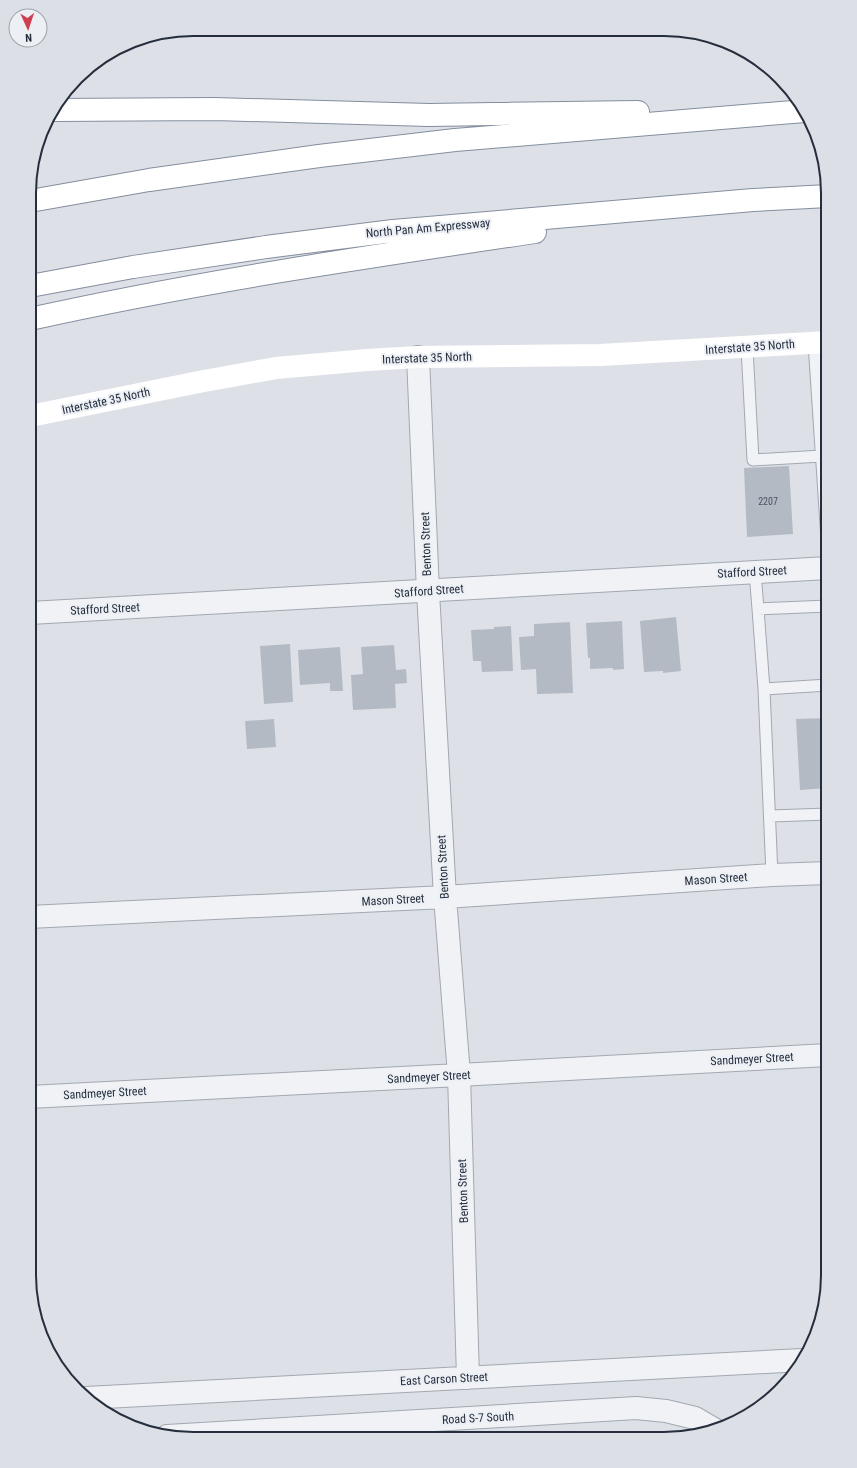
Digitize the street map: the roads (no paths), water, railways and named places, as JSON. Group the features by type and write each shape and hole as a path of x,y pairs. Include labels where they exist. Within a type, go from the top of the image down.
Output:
{"main road":[{"path":"60,110 215,110 429,115 797,110"},
{"path":"36,200 149,180 319,156 455,140 798,111"},
{"name":"North Pan Am Expressway","path":"36,285 133,267 266,247 393,231 753,200 821,196"},
{"path":"36,318 184,288 293,269 753,200"},
{"name":"Interstate 35 North","path":"36,415 276,368 418,357 600,355 821,343"}],"street":[{"name":"Benton Street","path":"418,357 428,592 445,897 459,1076 468,1378"},
{"name":"Stafford Street","path":"36,613 428,592 570,581 821,568"},
{"name":"Mason Street","path":"36,917 445,897 772,875 821,873"},
{"name":"Sandmeyer Street","path":"36,1097 459,1076 821,1055"},
{"name":"East Carson Street","path":"94,1398 796,1360"},
{"name":"Road S-7 South","path":"234,1432 636,1408 666,1411 695,1418 709,1426"}],"lane":[{"path":"747,348 753,460 821,451"},
{"path":"755,572 764,689 772,875"},
{"path":"758,608 821,606"},
{"path":"764,689 821,685"},
{"path":"770,816 821,814"}]}
